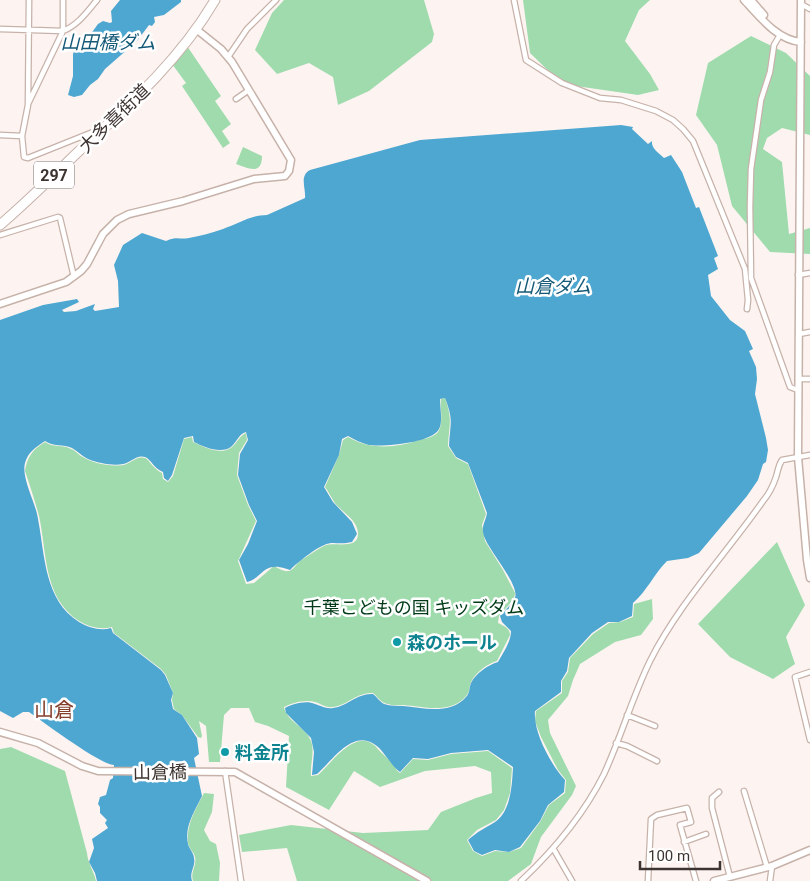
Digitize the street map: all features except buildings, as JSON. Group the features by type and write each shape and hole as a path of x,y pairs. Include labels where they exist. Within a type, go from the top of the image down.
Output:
{"highway":[{"name":"大多喜街道","path":"0,222 106,127 160,73 196,29 215,0"}],"street":[{"path":"29,0 28,105 22,136 24,157 26,159 106,127"},
{"path":"28,105 63,31 64,0"},
{"path":"0,29 63,31 78,22 98,0"},
{"path":"228,57 247,29 276,0"},
{"path":"514,0 526,60 562,83 600,98 621,100 656,111 673,120 683,129 692,141 745,269 747,309"},
{"path":"744,0 780,35 788,40 801,42"},
{"path":"751,0 780,35"},
{"path":"802,1 810,4"},
{"path":"802,1 810,9"},
{"path":"802,1 798,275 798,457 807,523 810,578"},
{"path":"0,304 66,282 74,277 87,264 103,234 117,220 129,214 254,180 285,176 289,170 291,160 249,90 228,57 196,29"},
{"path":"780,35 774,45 770,72 760,100 751,169 751,278 790,387 798,390"},
{"path":"236,99 249,90"},
{"path":"0,135 22,136"},
{"path":"0,235 58,217 74,277"},
{"path":"798,275 810,273"},
{"path":"799,334 810,332"},
{"path":"798,379 810,379"},
{"path":"521,881 553,848 576,820 595,791 605,772 646,670 661,642 737,534 764,500 772,487 782,460 810,455"},
{"path":"810,672 795,678 810,740"},
{"path":"627,715 655,726"},
{"name":"山倉橋","path":"0,732 38,743 82,766 98,771 235,772 426,881"},
{"path":"616,743 627,746 656,762"},
{"path":"225,771 241,881"},
{"path":"744,791 769,866 770,881"},
{"path":"719,792 712,798 712,808 734,878"},
{"path":"648,881 651,819 657,815 687,808 691,822 680,825 696,881"},
{"path":"684,842 706,834"},
{"path":"553,848 572,881"},
{"path":"714,881 734,878 810,850"}],"green space":[{"path":"284,0 424,0 434,34 432,42 369,91 338,105 333,77 309,63 277,74 255,50 272,13"},
{"path":"523,0 650,0 639,10 625,41 650,74 659,90 638,95 562,84 530,53"},
{"path":"751,36 786,53 810,76 810,135 782,128 767,138 763,149 782,162 789,234 810,228 810,254 770,252 732,206 717,145 696,115 708,63"},
{"path":"187,46 221,96 215,101 231,124 222,131 230,143 223,148 182,86 186,83 172,64"},
{"path":"243,147 262,156 260,166 253,169 236,164"},
{"name":"千葉こどもの国 キッズダム","path":"445,398 450,417 448,446 456,458 468,464 486,514 482,525 485,541 515,593 514,599 499,616 498,623 508,629 510,635 497,661 486,666 473,678 467,694 460,702 453,705 428,708 392,705 383,702 373,693 367,693 333,707 303,701 284,707 289,717 309,736 311,741 313,749 311,776 318,775 345,749 361,741 369,742 377,748 400,773 413,759 428,760 451,754 488,751 512,768 510,793 504,810 496,820 477,830 467,840 473,851 482,856 495,851 509,852 521,848 540,822 549,805 565,793 566,780 558,770 541,737 535,721 536,711 562,693 562,681 568,672 570,658 593,634 609,623 620,622 633,617 634,604 652,599 653,619 641,635 615,642 580,664 568,696 548,720 550,733 576,786 572,795 541,837 531,864 508,881 297,881 287,848 242,852 239,835 291,825 363,833 428,830 441,812 492,793 491,772 475,766 425,771 380,787 354,771 329,810 286,787 289,736 255,722 249,708 231,708 224,715 220,762 209,762 206,726 199,721 202,736 201,738 198,737 182,715 174,709 173,693 166,675 161,669 114,633 112,627 99,628 79,621 67,611 59,600 48,573 39,516 25,471 27,462 34,451 45,442 74,450 85,458 106,465 123,465 142,457 162,473 163,479 168,482 173,476 184,439 192,437 193,442 197,444 212,450 223,451 232,447 246,433 247,440 239,453 237,475 256,521 238,561 246,584 254,583 274,566 290,571 300,561 323,546 355,542 358,533 355,523 336,504 325,487 339,455 343,440 348,437 374,446 392,446 431,437 439,430 441,399"},
{"path":"777,542 805,605 786,637 795,664 773,679 730,657 698,624"},
{"path":"11,747 65,771 96,881 0,881 0,749"},
{"path":"204,793 214,794 212,812 204,830 210,841 216,844 220,863 219,881 193,881 192,878 195,860 189,847 188,836 192,817"}],"water":[{"name":"山田橋ダム","path":"120,0 181,0 181,2 164,15 154,17 155,22 152,26 149,25 137,41 105,69 82,95 74,97 68,95 73,76 73,54 75,49 90,35 98,24 103,21 112,22 111,11"},
{"name":"山倉ダム","path":"621,125 633,127 632,129 648,144 652,141 654,149 664,158 671,155 682,172 696,208 699,207 718,256 714,258 718,269 708,275 711,296 730,320 745,331 753,349 749,351 756,367 755,394 768,450 766,462 763,464 758,480 747,496 699,553 688,558 667,561 633,603 632,616 619,622 608,622 592,633 569,658 567,671 561,681 561,692 535,711 537,729 544,748 554,766 565,780 564,792 548,805 540,821 520,847 509,852 495,850 482,855 474,851 468,840 495,822 504,811 510,797 513,767 488,750 451,753 428,759 413,758 400,772 378,747 366,740 350,744 342,749 317,774 312,775 314,752 311,738 286,713 285,708 300,703 308,702 326,708 333,708 367,694 373,694 384,704 389,705 428,709 453,706 460,703 467,695 473,679 479,673 486,667 498,662 506,647 511,631 502,622 500,616 514,600 515,592 508,575 485,539 483,529 487,513 468,463 456,457 449,446 451,427 445,398 440,399 441,419 439,429 435,434 427,438 396,445 369,445 348,436 342,439 339,455 324,487 333,502 352,522 357,534 352,542 326,544 309,554 290,570 278,567 270,568 247,582 239,560 257,521 238,475 240,454 248,440 246,432 232,446 223,450 208,448 198,444 194,442 193,436 184,438 172,475 168,481 164,478 163,472 142,456 123,464 106,464 88,459 72,448 45,441 30,453 26,459 24,469 37,513 45,562 52,589 67,613 79,622 95,628 111,628 113,633 161,670 173,693 171,700 173,709 182,715 197,738 199,754 194,758 202,796 191,819 187,837 194,861 191,875 192,881 97,881 89,862 94,848 92,839 108,828 105,823 107,820 100,813 98,804 100,797 106,795 110,780 113,778 114,765 85,751 29,712 23,712 13,718 0,711 0,320 43,305 77,299 79,302 62,310 64,312 76,311 95,304 93,309 95,311 119,307 118,281 114,265 123,245 142,233 166,241 215,232 255,216 267,215 305,198 304,179 310,170 420,140"}],"place":[{"name":"森のホール","path":"397,642"},
{"name":"料金所","path":"225,752"}],"district":[{"name":"山倉","path":"54,710"}]}
